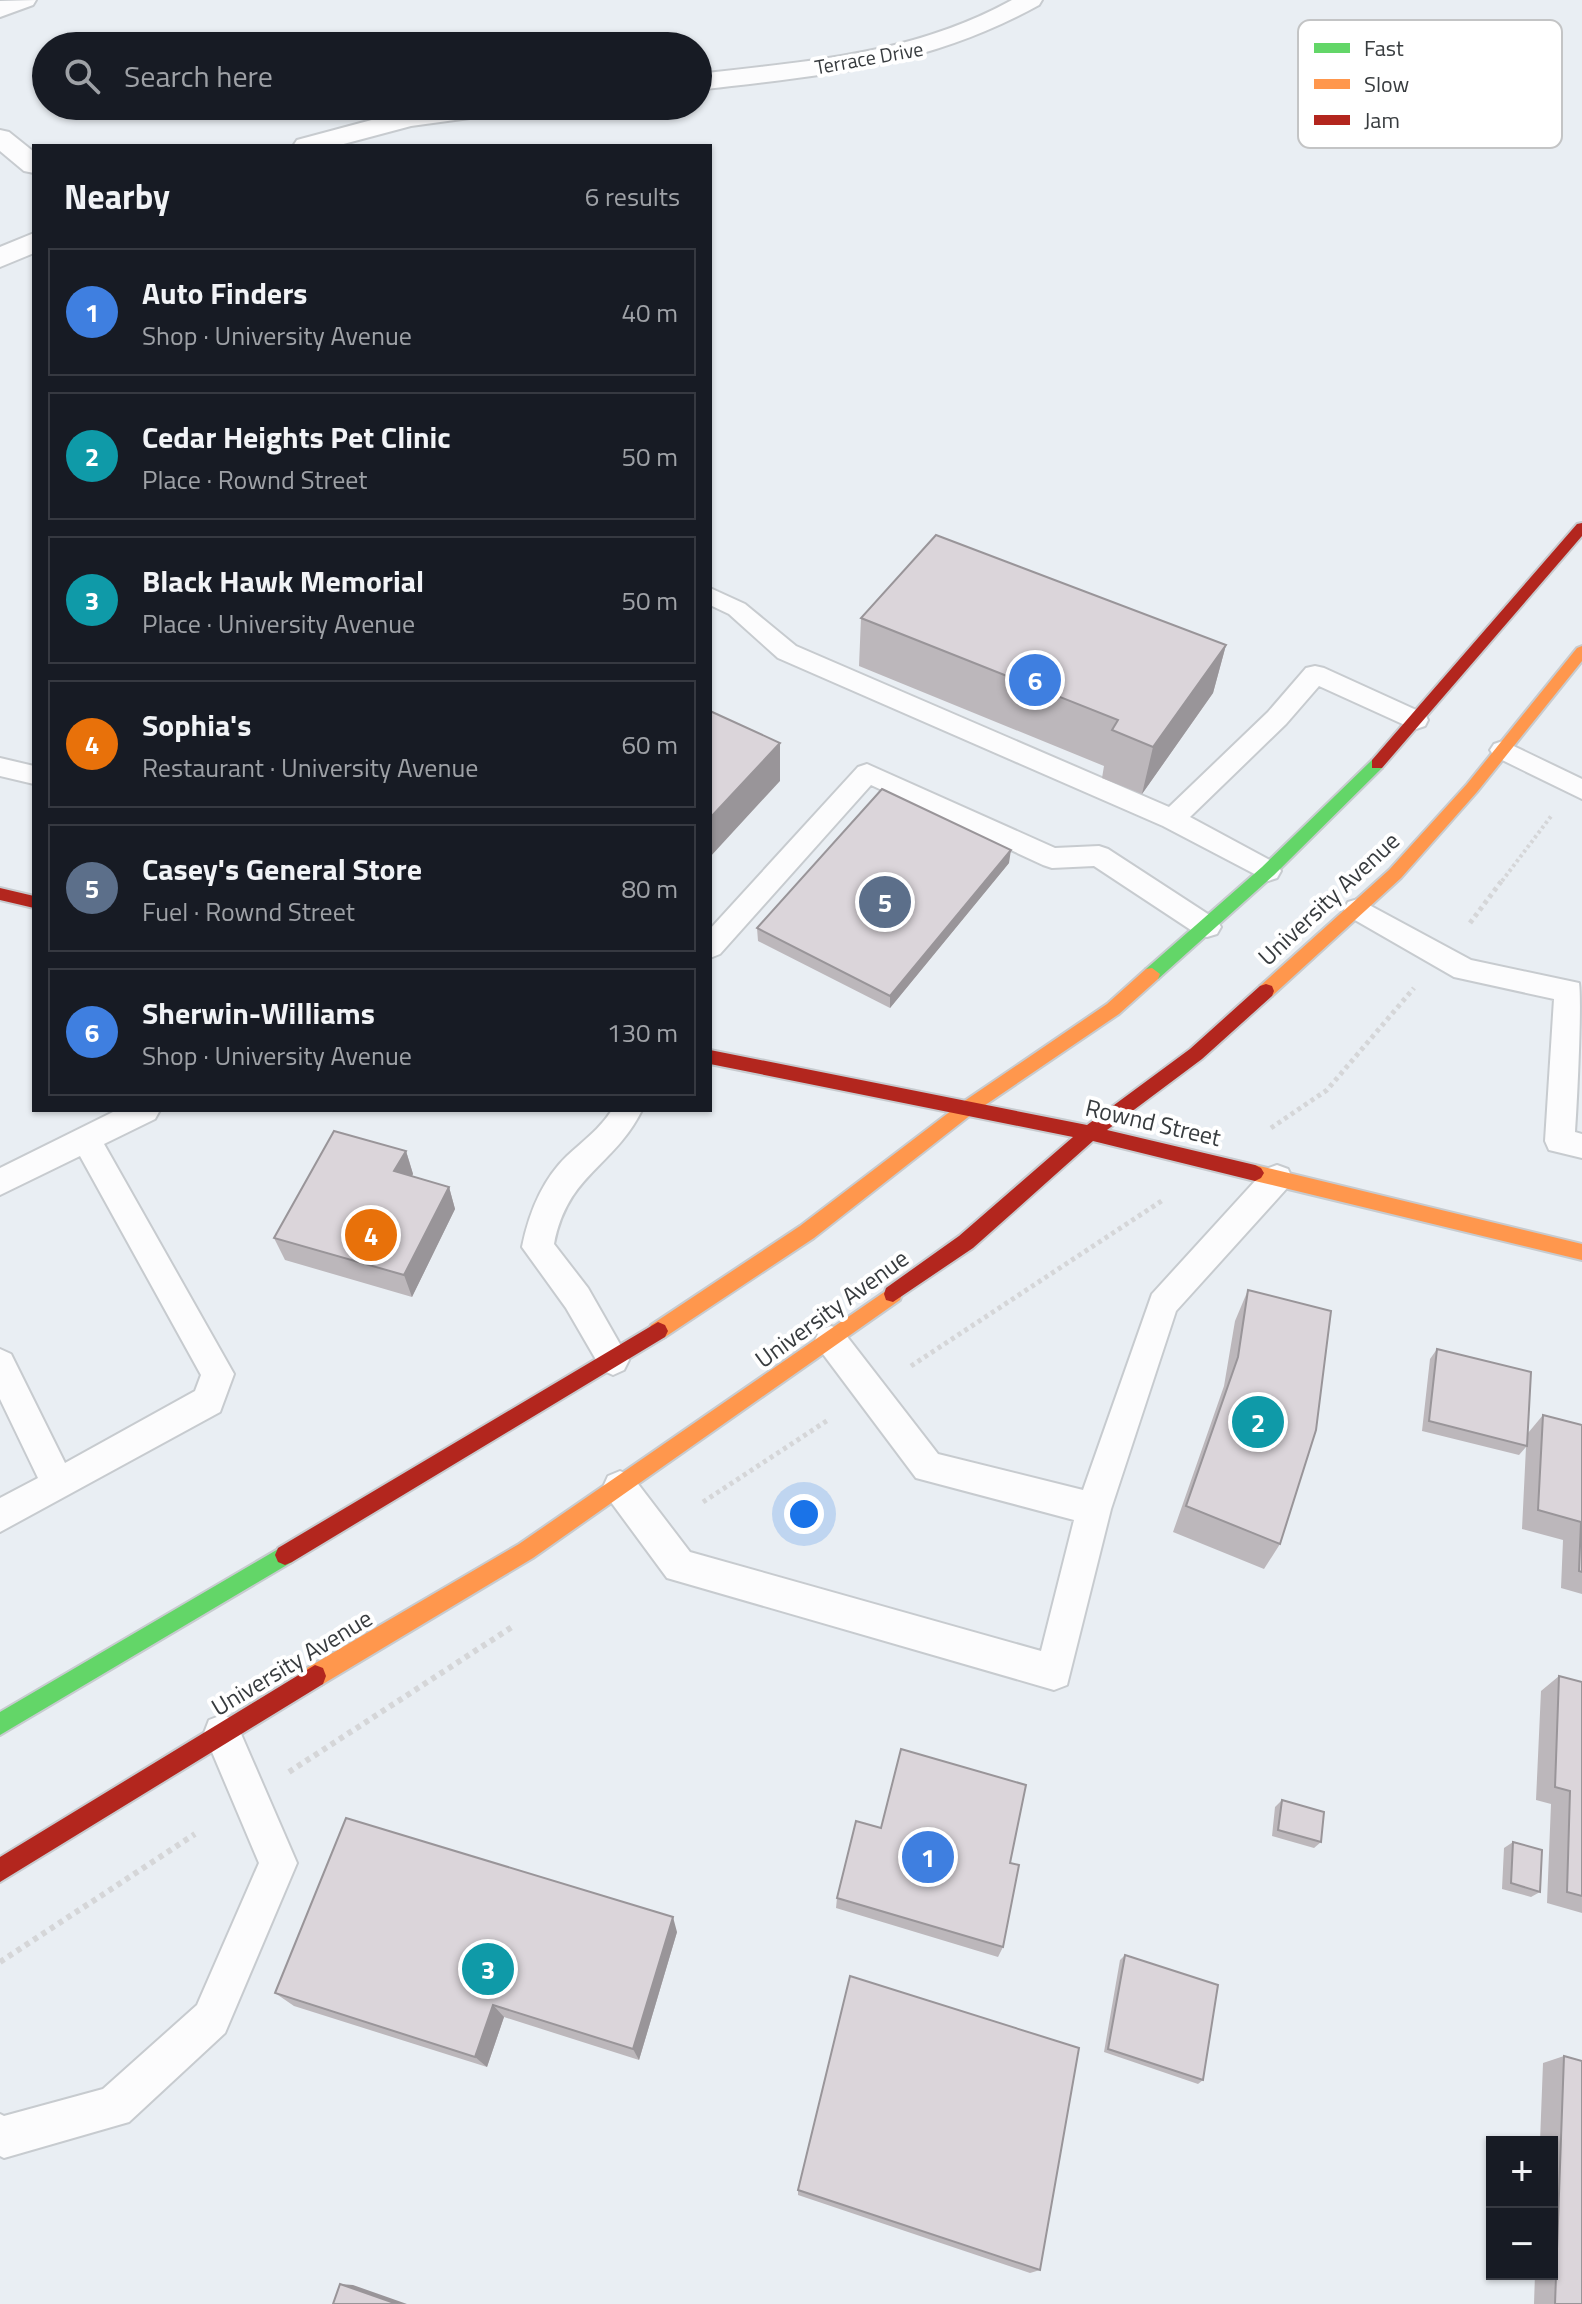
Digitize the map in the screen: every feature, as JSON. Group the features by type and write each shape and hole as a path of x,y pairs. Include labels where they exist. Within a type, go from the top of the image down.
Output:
{"main road":[{"path":"0,1724 613,1360 807,1232 966,1109 1113,1009 1268,871 1382,759 1582,527"},
{"name":"University Avenue","path":"0,1870 526,1551 831,1340 966,1242 1090,1133 1196,1054 1395,874 1503,750 1582,651"},
{"path":"0,894 32,902"},
{"name":"Rownd Street","path":"712,1057 1090,1133 1582,1252"}],"street":[{"path":"0,10 24,0"},
{"name":"Terrace Drive","path":"712,80 880,60 929,48 973,32 1030,0"},
{"path":"313,144 402,120"},
{"path":"0,138 32,163"},
{"path":"0,258 32,243"}],"lane":[{"path":"712,597 737,609 787,652 1172,819 1268,871"},
{"path":"1172,819 1277,718 1315,674 1416,720"},
{"path":"1503,750 1582,790"},
{"path":"0,767 32,775"},
{"path":"712,945 867,773 1052,858 1099,856 1207,927"},
{"path":"1358,909 1464,969 1569,991 1560,1141 1582,1146"},
{"path":"0,1182 141,1112"},
{"path":"613,1360 577,1298 538,1247 544,1212 569,1174 619,1128 626,1112"},
{"path":"0,1516 208,1401 218,1374 86,1139"},
{"path":"620,1487 679,1566 1054,1672 1094,1509 1163,1304 1277,1178"},
{"path":"831,1340 928,1467 1094,1509"},
{"path":"0,1364 58,1485"},
{"path":"0,2135 4,2137 114,2107 211,2019 278,1863 222,1733"}],"path":[{"path":"1470,923 1558,808"},
{"path":"703,1502 828,1420"},
{"path":"288,1773 521,1621"},
{"path":"0,1962 195,1834"}],"building":[{"path":"936,535 1226,645 1153,747 1112,730 1118,720 861,618"},
{"path":"712,712 780,743 712,816"},
{"path":"882,789 1011,850 890,996 757,928"},
{"path":"334,1131 406,1151 394,1171 449,1187 404,1275 274,1238"},
{"path":"1248,1290 1331,1311 1316,1430 1280,1544 1186,1506 1238,1357"},
{"path":"1437,1349 1531,1372 1527,1446 1429,1421"},
{"path":"1543,1415 1582,1425 1582,1572 1579,1571 1581,1522 1538,1510"},
{"path":"1559,1676 1582,1682 1582,1896 1567,1892 1570,1791 1555,1787"},
{"path":"901,1749 1026,1785 1010,1863 1019,1865 1003,1947 837,1898 856,1821 881,1828"},
{"path":"1282,1800 1324,1812 1321,1842 1278,1830"},
{"path":"346,1818 673,1917 633,2049 493,2005 475,2057 275,1993"},
{"path":"1513,1842 1542,1850 1540,1892 1511,1883"},
{"path":"1125,1955 1218,1985 1203,2080 1108,2049"},
{"path":"850,1976 1079,2048 1040,2270 798,2190"},
{"path":"1564,2056 1582,2061 1582,2304 1555,2304"},
{"path":"340,2284 397,2304 333,2304"}],"traffic: fast":[{"path":"1152,974 1268,871 1377,764"},
{"path":"0,1724 285,1555"}],"traffic: slow":[{"path":"1266,991 1395,874 1472,788 1582,651"},
{"path":"658,1331 807,1232 966,1109 1113,1009 1152,974"},
{"path":"1255,1173 1582,1252"},
{"path":"315,1676 526,1551 893,1294"}],"traffic: jam":[{"path":"1377,764 1582,527"},
{"path":"0,894 32,902"},
{"path":"893,1294 966,1242 1090,1133 1196,1054 1266,991"},
{"path":"712,1057 1090,1133 1255,1173"},
{"path":"285,1555 658,1331"},
{"path":"0,1870 315,1676"}],"place":[{"name":"Sherwin-Williams","path":"1035,680"},
{"name":"Casey's General Store","path":"885,902"},
{"name":"Sophia's","path":"371,1235"},
{"name":"Cedar Heights Pet Clinic","path":"1258,1422"},
{"name":"Auto Finders","path":"928,1857"},
{"name":"Black Hawk Memorial","path":"488,1969"}]}
